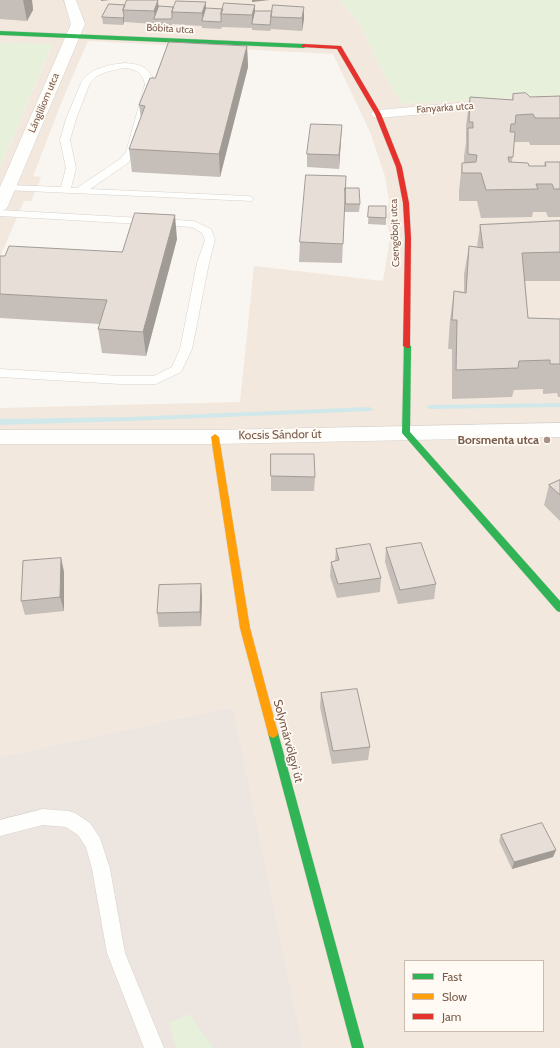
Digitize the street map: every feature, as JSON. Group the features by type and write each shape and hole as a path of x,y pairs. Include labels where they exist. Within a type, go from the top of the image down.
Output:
{"street":[{"name":"Lángliliom utca","path":"0,206 78,24 70,0"},
{"name":"Bóbita utca","path":"0,33 339,47"},
{"name":"Csengőbojt utca","path":"339,47 378,114 399,167 406,203 408,238 406,433"},
{"name":"Fanyarka utca","path":"378,114 471,106 560,104"},
{"name":"Kocsis Sándor út","path":"0,436 215,437 560,430"},
{"path":"406,433 560,608"},
{"name":"Solymárvölgyi út","path":"215,437 245,628 358,1048"}],"lane":[{"path":"66,190 71,175 70,159 65,140 86,81 98,71 114,65 130,66 140,70 150,78 150,84 131,152 124,161 80,191"},
{"path":"8,188 248,199"},
{"path":"0,213 194,224 207,231 210,240 203,263 186,349 177,369 156,380 120,380 0,373"},
{"path":"0,828 42,817 69,819 84,829 94,844 101,870 116,952 154,1048"}],"shaded area":[{"path":"0,0 339,0 360,23 376,59 402,104 560,95 560,1048 303,1048 233,707 0,757 0,408 240,402 254,266 383,281 390,238 387,219 389,201 385,176 370,132 333,54 88,41 64,96 33,176 41,177 39,183 31,201 24,201 0,257 0,168 52,45 0,42"},
{"path":"233,707 303,1048 0,1048 0,757"}],"green space":[{"path":"339,0 560,0 560,95 402,104 376,59 360,23"},
{"path":"0,42 52,44 0,168"},
{"path":"189,1014 214,1048 176,1048 169,1023"}],"building":[{"path":"127,0 158,0 154,11 123,10"},
{"path":"176,1 206,2 202,13 172,12"},
{"path":"224,3 255,5 252,15 221,14"},
{"path":"109,4 125,5 123,10 123,18 102,17"},
{"path":"273,5 304,7 302,18 271,17"},
{"path":"159,6 173,7 171,19 154,19"},
{"path":"206,8 223,9 221,14 221,22 202,21"},
{"path":"255,11 272,11 270,25 252,24"},
{"path":"169,42 247,46 219,154 129,149 145,106 139,105 150,78 155,78"},
{"path":"526,93 530,97 560,96 560,118 535,118 533,114 516,115 515,124 511,124 510,132 515,132 513,157 508,157 509,162 528,163 529,166 546,166 545,162 560,162 560,189 554,189 552,184 536,184 538,189 486,190 481,173 462,173 462,163 476,162 477,155 468,154 468,128 473,128 473,122 469,122 470,97 513,100 513,94"},
{"path":"311,124 342,125 339,155 307,154"},
{"path":"306,175 346,176 343,244 300,242"},
{"path":"345,188 359,188 360,204 346,204"},
{"path":"369,206 386,206 386,218 368,217"},
{"path":"135,213 175,215 143,332 98,329 107,300 0,294 0,256 5,256 9,246 122,252"},
{"path":"560,221 560,252 522,253 528,318 560,319 560,364 550,364 550,360 519,361 518,368 456,370 457,320 452,320 454,291 466,293 469,246 483,248 480,225"},
{"path":"271,454 314,454 315,477 271,476"},
{"path":"560,480 560,495 549,485"},
{"path":"421,543 436,584 400,590 386,548"},
{"path":"370,544 381,578 338,584 331,562 339,560 336,549"},
{"path":"61,558 60,597 21,601 23,561"},
{"path":"201,584 200,612 157,613 159,585"},
{"path":"357,689 370,747 333,751 321,693"},
{"path":"542,823 556,850 514,862 501,835"}],"waterway":[{"path":"430,407 560,405"},
{"path":"0,422 129,419 369,409"}],"traffic: fast":[{"path":"0,33 304,46"},
{"path":"407,346 406,433 560,608"},
{"path":"273,733 358,1048"}],"traffic: slow":[{"path":"215,437 245,628 273,733"}],"traffic: jam":[{"path":"304,46 339,47 378,114 399,167 406,203 408,238 407,346"}],"place":[{"name":"Borsmenta utca","path":"547,440"}]}
